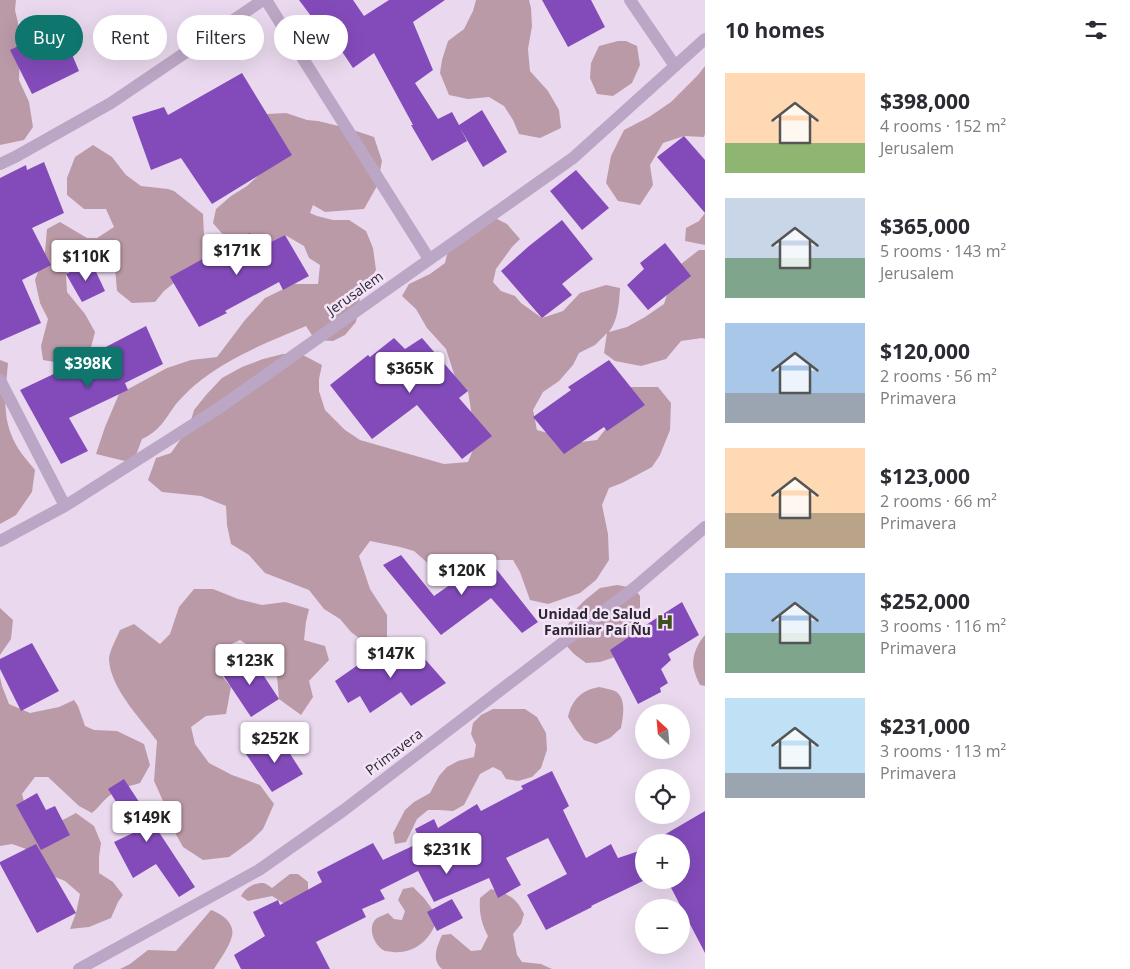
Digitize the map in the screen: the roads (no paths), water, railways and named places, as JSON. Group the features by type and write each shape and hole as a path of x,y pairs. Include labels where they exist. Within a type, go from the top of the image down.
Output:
{"street":[{"path":"0,164 111,103 265,0 429,259"},
{"path":"630,0 675,66"},
{"name":"Jerusalem","path":"0,541 65,506 219,408 572,158 705,39"},
{"path":"0,380 65,506"},
{"name":"Primavera","path":"79,969 259,870 344,810 634,588 705,526"}],"place":[{"name":"Unidad de Salud Familiar Paí Ñu","path":"665,622"}]}
